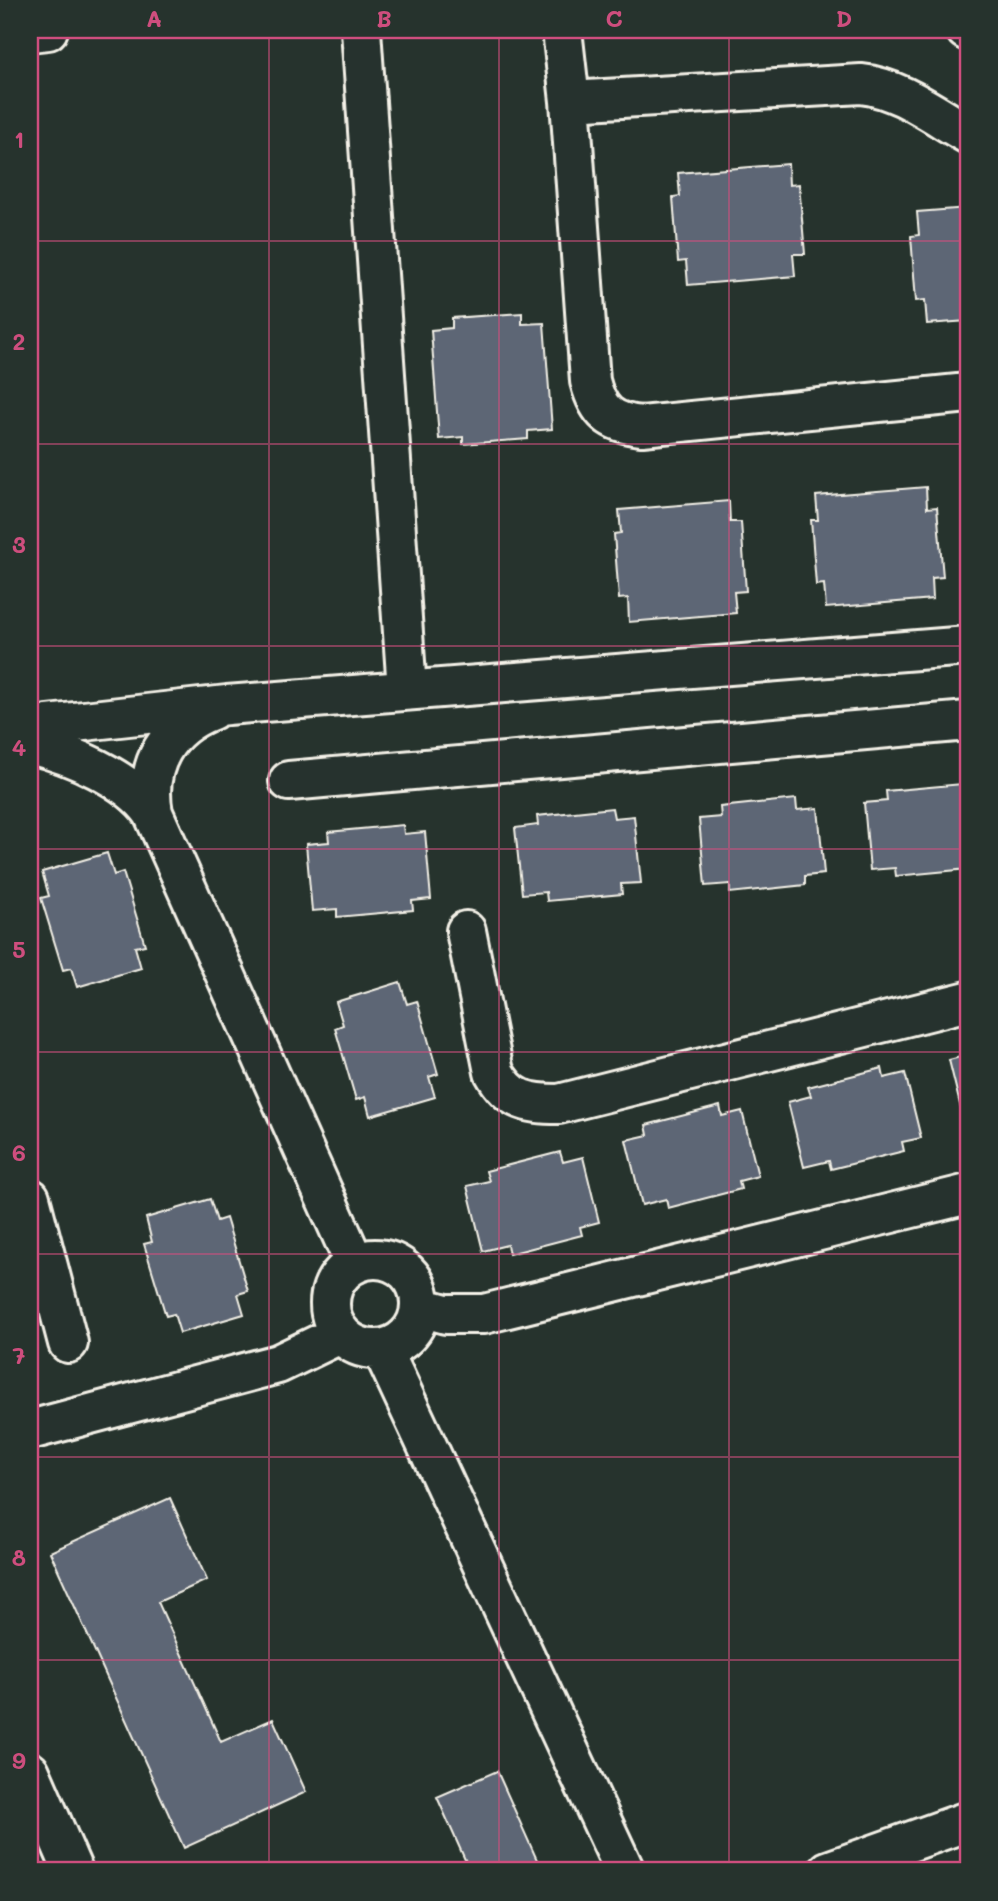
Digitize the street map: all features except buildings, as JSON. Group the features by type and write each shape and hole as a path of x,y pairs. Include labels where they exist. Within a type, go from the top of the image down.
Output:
{"street":[{"path":"30,32 48,30"},
{"path":"361,30 407,690"},
{"path":"562,30 570,101 590,381 600,408 610,418 626,425 642,426 968,393"},
{"path":"570,101 861,83 893,91 968,134"},
{"path":"30,727 227,705 968,646"},
{"path":"153,813 150,791 161,750 188,722 227,705"},
{"path":"289,781 968,721"},
{"path":"30,744 69,757 128,787 140,796 153,813 355,1264"},
{"path":"466,931 494,1072 500,1082 522,1101 540,1104 559,1104 968,1001"},
{"path":"420,1307 446,1314 484,1314 968,1194"},
{"path":"30,1198 68,1343"},
{"path":"368,1259 381,1259 405,1270 414,1281 420,1307 417,1322 408,1335 396,1345 382,1349 366,1349 352,1344 340,1334 333,1322 330,1295 343,1272 368,1259"},
{"path":"30,1430 278,1364 340,1334"},
{"path":"382,1349 625,1871"},
{"path":"33,1788 73,1871"},
{"path":"828,1871 968,1821"}]}
